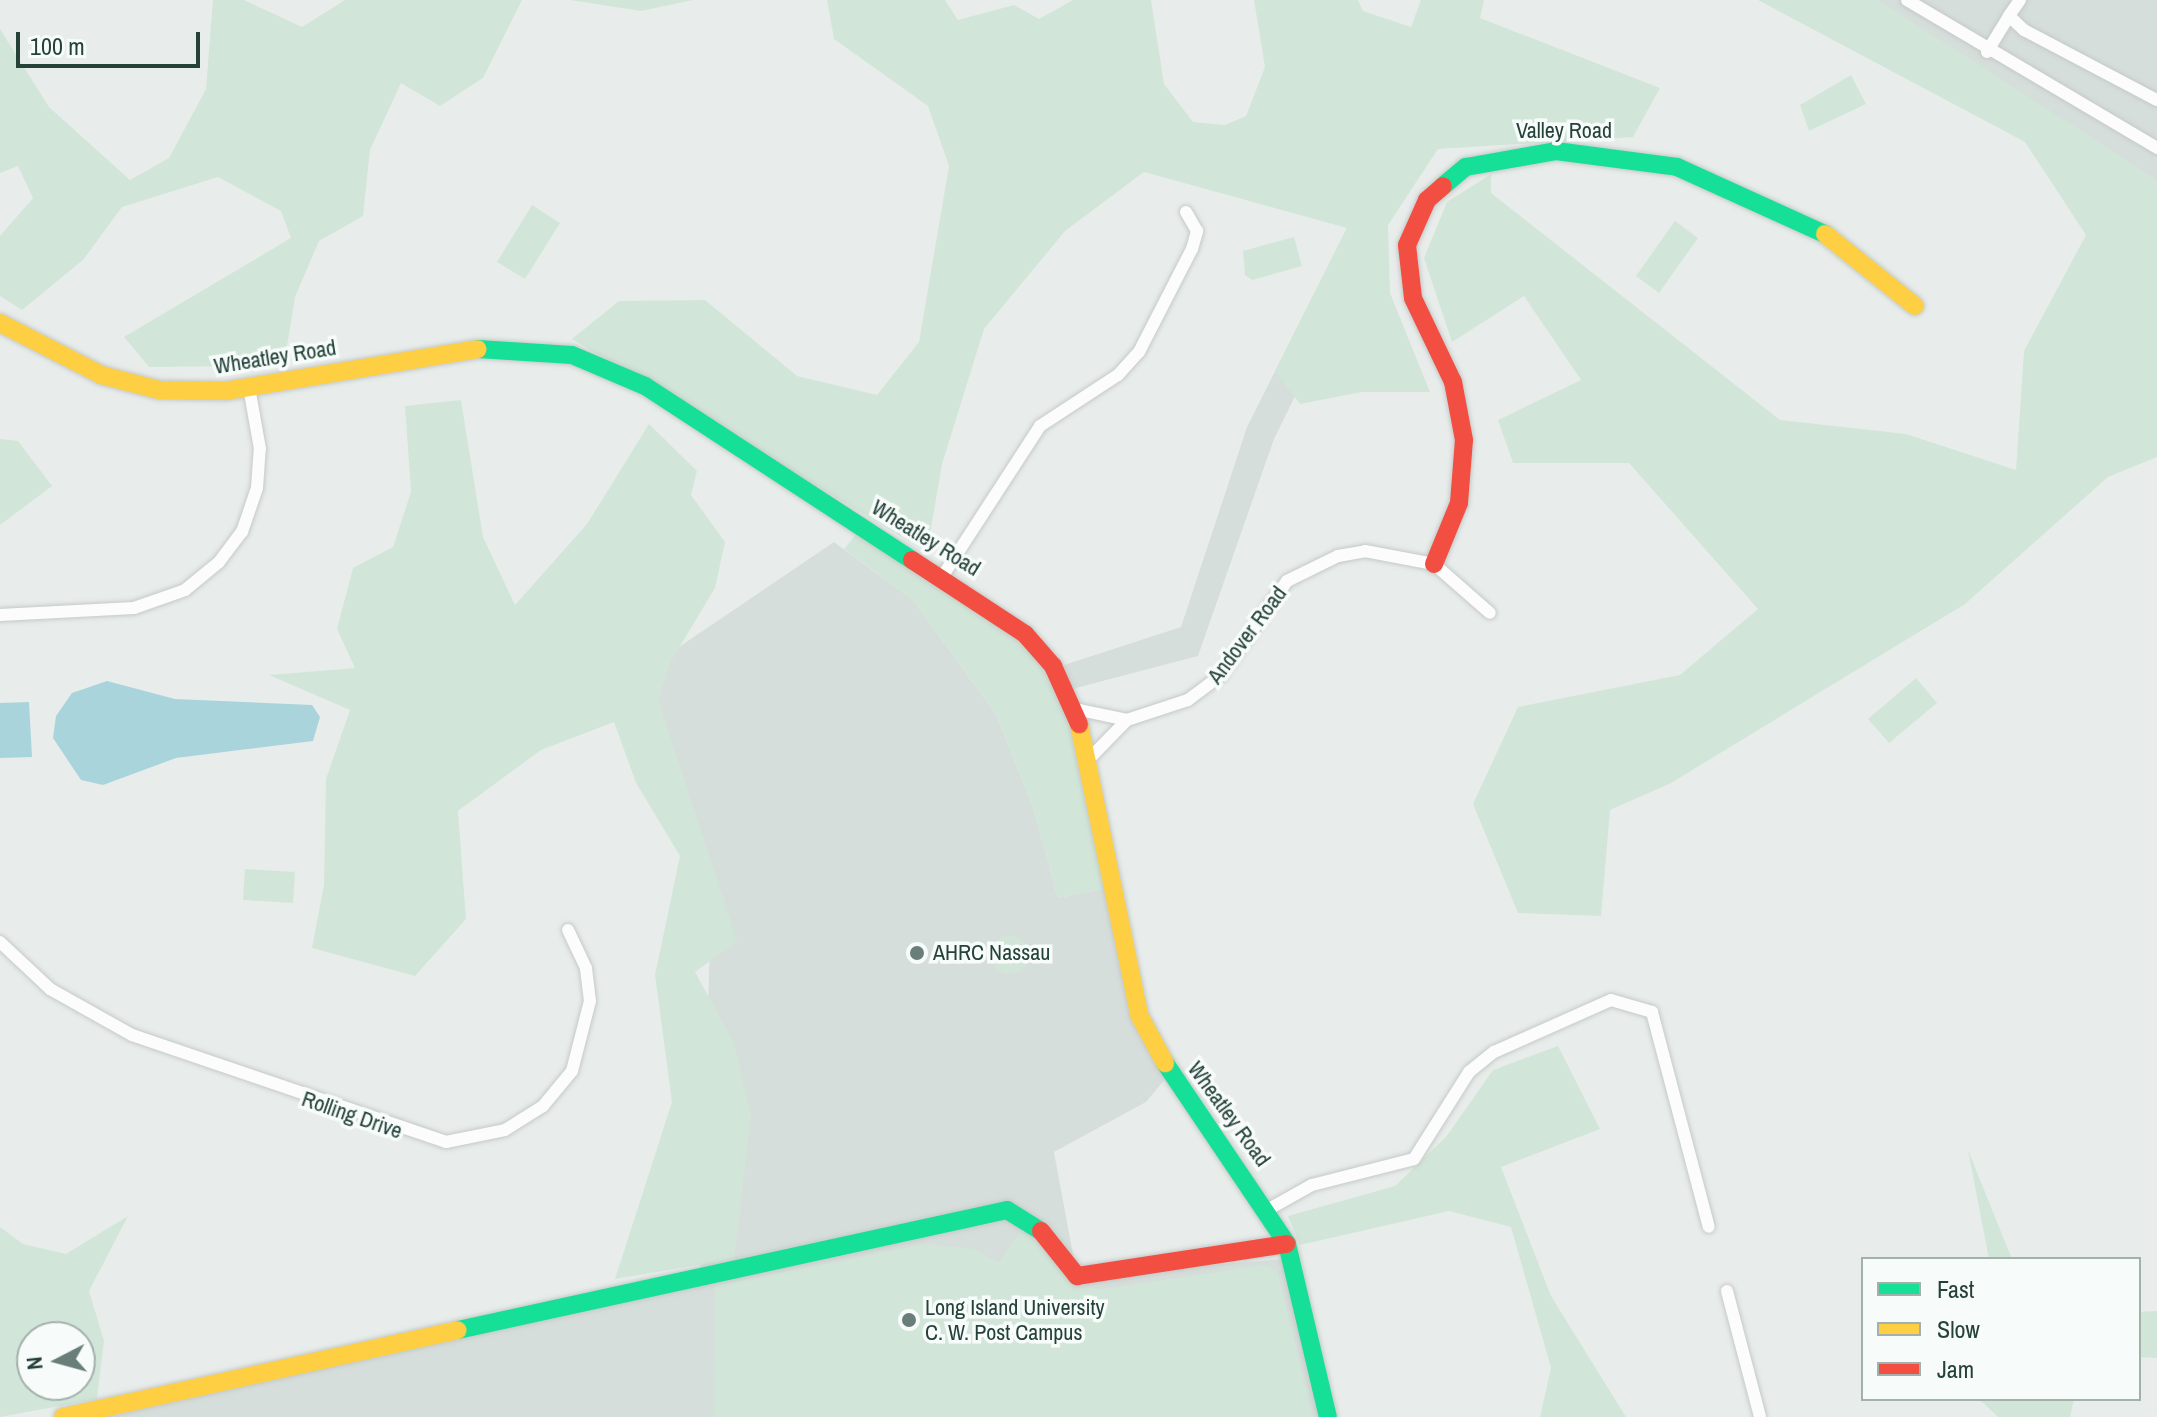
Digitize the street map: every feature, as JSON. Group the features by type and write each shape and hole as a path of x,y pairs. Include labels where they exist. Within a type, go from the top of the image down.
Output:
{"street":[{"path":"1907,0 1987,52 2157,148"},
{"path":"1987,52 2020,0"},
{"path":"2009,16 2157,100"},
{"name":"Valley Road","path":"1434,564 1459,503 1464,440 1453,382 1413,298 1407,245 1427,200 1466,167 1556,151 1677,167 1816,227 1915,306"},
{"path":"942,577 1040,426 1118,375 1139,352 1196,238 1186,212"},
{"name":"Wheatley Road","path":"0,323 49,352 136,385 195,392 249,387 467,349 572,355 645,386 1025,634 1075,709 1139,1015 1170,1073 1269,1209 1287,1244 1328,1417"},
{"path":"0,615 134,608 185,590 219,562 242,532 257,488 260,449 249,387"},
{"name":"Andover Road","path":"1088,761 1127,720 1209,687 1271,596 1308,567 1365,551 1434,564"},
{"path":"1434,564 1490,613"},
{"path":"1075,709 1127,720"},
{"name":"Rolling Drive","path":"0,942 50,989 132,1035 446,1142 505,1130 543,1106 572,1071 590,1001 586,968 568,930"},
{"path":"1269,1209 1312,1185 1414,1159 1469,1072 1494,1052 1611,1000 1652,1012 1709,1227"},
{"path":"63,1417 1007,1210 1032,1219 1077,1276 1287,1244"},
{"path":"1727,1291 1760,1417"}],"shaded area":[{"path":"1791,0 2157,0 2157,204"},
{"path":"1429,65 1453,75 1274,439 1198,656 1072,689 1061,666 1181,627 1247,427"},
{"name":"AHRC Nassau","path":"834,542 913,600 996,714 1033,807 1058,898 1110,887 1135,998 1170,1073 1146,1102 1054,1152 1077,1276 1283,1259 1322,1417 75,1417 700,1280 711,907 642,672"}],"green space":[{"path":"213,0 244,0 302,27 345,0 522,0 483,78 440,106 401,83 370,150 363,216 319,241 295,297 287,346 240,366 149,367 124,337 291,238 281,211 218,177 122,207 83,260 22,310 0,296 0,236 33,198 18,166 0,173 0,29 49,107 130,180 169,158 206,89"},
{"path":"570,0 693,0 641,11"},
{"path":"827,0 945,0 958,20 1014,5 1039,19 1073,0 1151,0 1164,84 1193,122 1225,125 1246,116 1265,67 1254,0 1358,0 1363,11 1411,27 1421,0 1484,0 1480,18 1660,88 1633,137 1438,149 1388,225 1390,293 1430,392 1362,392 1300,404 1275,371 1347,228 1144,172 1065,231 984,329 942,464 927,552 572,339 619,301 705,300 797,376 877,395 919,342 949,166 928,106 834,39"},
{"path":"1758,0 1878,0 2157,180 2157,457 2108,477 1965,604 1671,783 1610,810 1601,916 1518,913 1473,804 1518,707 1680,675 1758,609 1629,463 1513,463 1498,420 1581,380 1524,296 1452,342 1424,258 1447,202 1491,174 1491,193 1780,420 1906,434 2016,470 2024,351 2086,235 2025,142"},
{"path":"1851,75 1866,104 1809,131 1800,105"},
{"path":"532,205 560,223 525,279 497,262"},
{"path":"1675,221 1698,238 1659,293 1636,276"},
{"path":"1294,237 1302,266 1252,280 1245,275 1243,251"},
{"path":"461,400 483,537 515,605 587,524 649,424 697,471 691,495 725,542 715,588 670,663 658,700 737,941 695,972 733,1041 751,1115 734,1259 615,1279 672,1102 655,975 680,856 636,783 614,722 541,750 458,811 466,919 415,976 312,948 324,885 326,779 350,710 269,675 355,668 337,629 353,568 393,547 411,492 405,406"},
{"path":"0,439 18,441 52,486 0,525"},
{"path":"862,527 990,606 1065,687 1110,887 1058,898 1033,807 996,714 913,600 844,549"},
{"path":"1916,678 1937,703 1889,743 1868,719"},
{"path":"245,869 295,872 293,903 243,900"},
{"path":"1010,936 1023,942 1029,955 1023,968 1010,974 997,968 991,955 997,942"},
{"path":"1558,1046 1600,1129 1501,1167 1551,1296 1626,1417 1540,1417 1551,1368 1511,1227 1449,1211 1300,1245 1288,1216 1395,1186 1446,1137 1493,1070"},
{"path":"1968,1150 2011,1257 1989,1257"},
{"path":"128,1216 89,1291 104,1341 97,1399 96,1321 16,1321 16,1401 86,1401 0,1417 0,1227 23,1244 66,1254"},
{"name":"Long Island University C. W. Post Campus","path":"1023,1227 1076,1286 1103,1289 1266,1265 1278,1273 1313,1417 714,1417 715,1286 925,1244 975,1249 999,1263"},
{"path":"2157,1311 2157,1358 2141,1357 2141,1312"},
{"path":"1981,1401 2074,1401 2070,1417 1998,1417"}],"water":[{"path":"107,681 175,699 312,705 320,717 313,741 176,758 103,785 81,780 53,738 56,716 72,693"},
{"path":"29,702 32,757 0,758 0,703"}],"traffic: fast":[{"path":"1443,186 1466,167 1556,151 1677,167 1825,234"},
{"path":"478,349 572,355 645,386 912,560"},
{"path":"1165,1063 1287,1244 1328,1417"},
{"path":"458,1330 1007,1210 1041,1231"}],"traffic: slow":[{"path":"1825,234 1915,306"},
{"path":"0,323 101,375 159,390 225,391 478,349"},
{"path":"1079,724 1139,1015 1165,1063"},
{"path":"63,1417 458,1330"}],"traffic: jam":[{"path":"1434,564 1459,503 1464,440 1453,382 1413,298 1407,245 1427,200 1443,186"},
{"path":"912,560 1025,634 1053,666 1079,724"},
{"path":"1041,1231 1077,1276 1287,1244"}],"place":[{"name":"AHRC Nassau","path":"917,953"},
{"name":"Long Island University C. W. Post Campus","path":"909,1320"}]}
